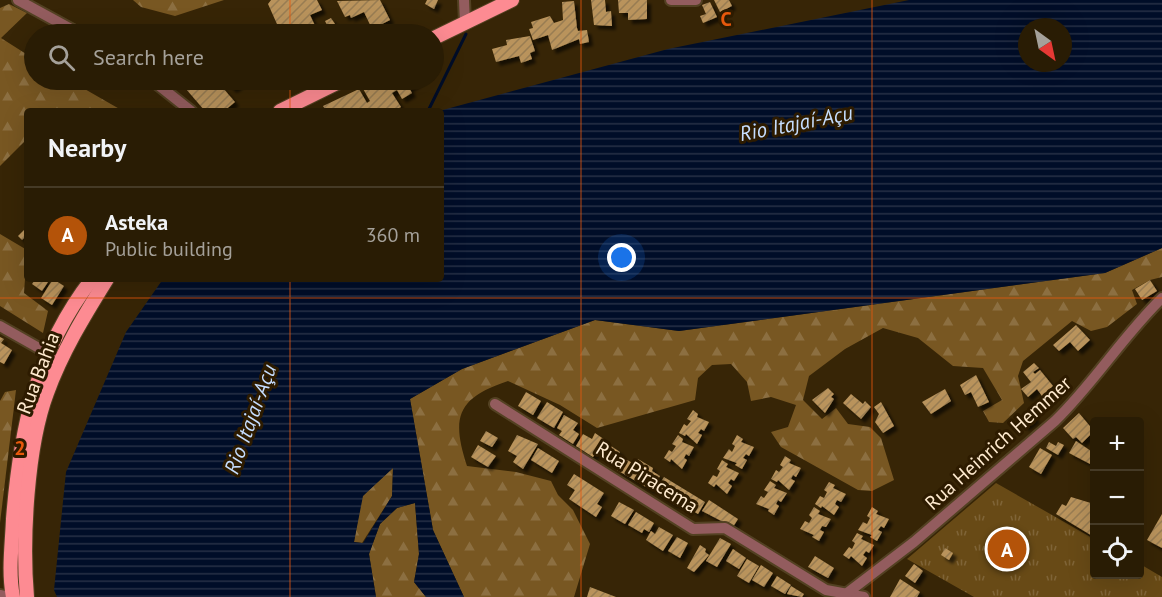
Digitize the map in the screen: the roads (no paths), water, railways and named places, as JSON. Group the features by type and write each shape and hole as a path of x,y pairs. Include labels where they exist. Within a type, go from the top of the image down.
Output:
{"main road":[{"path":"444,33 512,0"},
{"path":"286,108 323,90"},
{"name":"Rua Bahia","path":"11,597 10,566 18,464 32,396 46,353 90,282"},
{"name":"Rua Bahia","path":"27,597 25,564 34,446 46,395 60,360 104,282"}],"street":[{"path":"18,0 62,24"},
{"path":"464,0 465,22"},
{"path":"671,0 696,0"},
{"path":"165,90 187,108"},
{"name":"Rua Heinrich Hemmer","path":"845,595 914,542 1055,422 1076,401 1141,319 1162,298"},
{"path":"0,326 60,360"},
{"name":"Rua Piracema","path":"495,404 693,529 725,528 826,590 864,597"},
{"path":"0,595 11,597"}],"water":[{"name":"Rio Itajaí-Açu","path":"909,0 1162,0 1162,248 1105,273 679,331 595,320 462,369 410,399 433,530 464,597 426,597 414,582 419,554 415,503 397,508 380,524 369,554 376,597 57,597 54,590 66,472 126,332 161,282 444,282 444,110 668,49","holes":["393,468 392,496 363,543 354,542 363,496"]}],"waterway":[{"path":"444,79 466,34"},
{"path":"429,108 438,90"}],"place":[{"name":"Asteka","path":"1007,549"}]}
